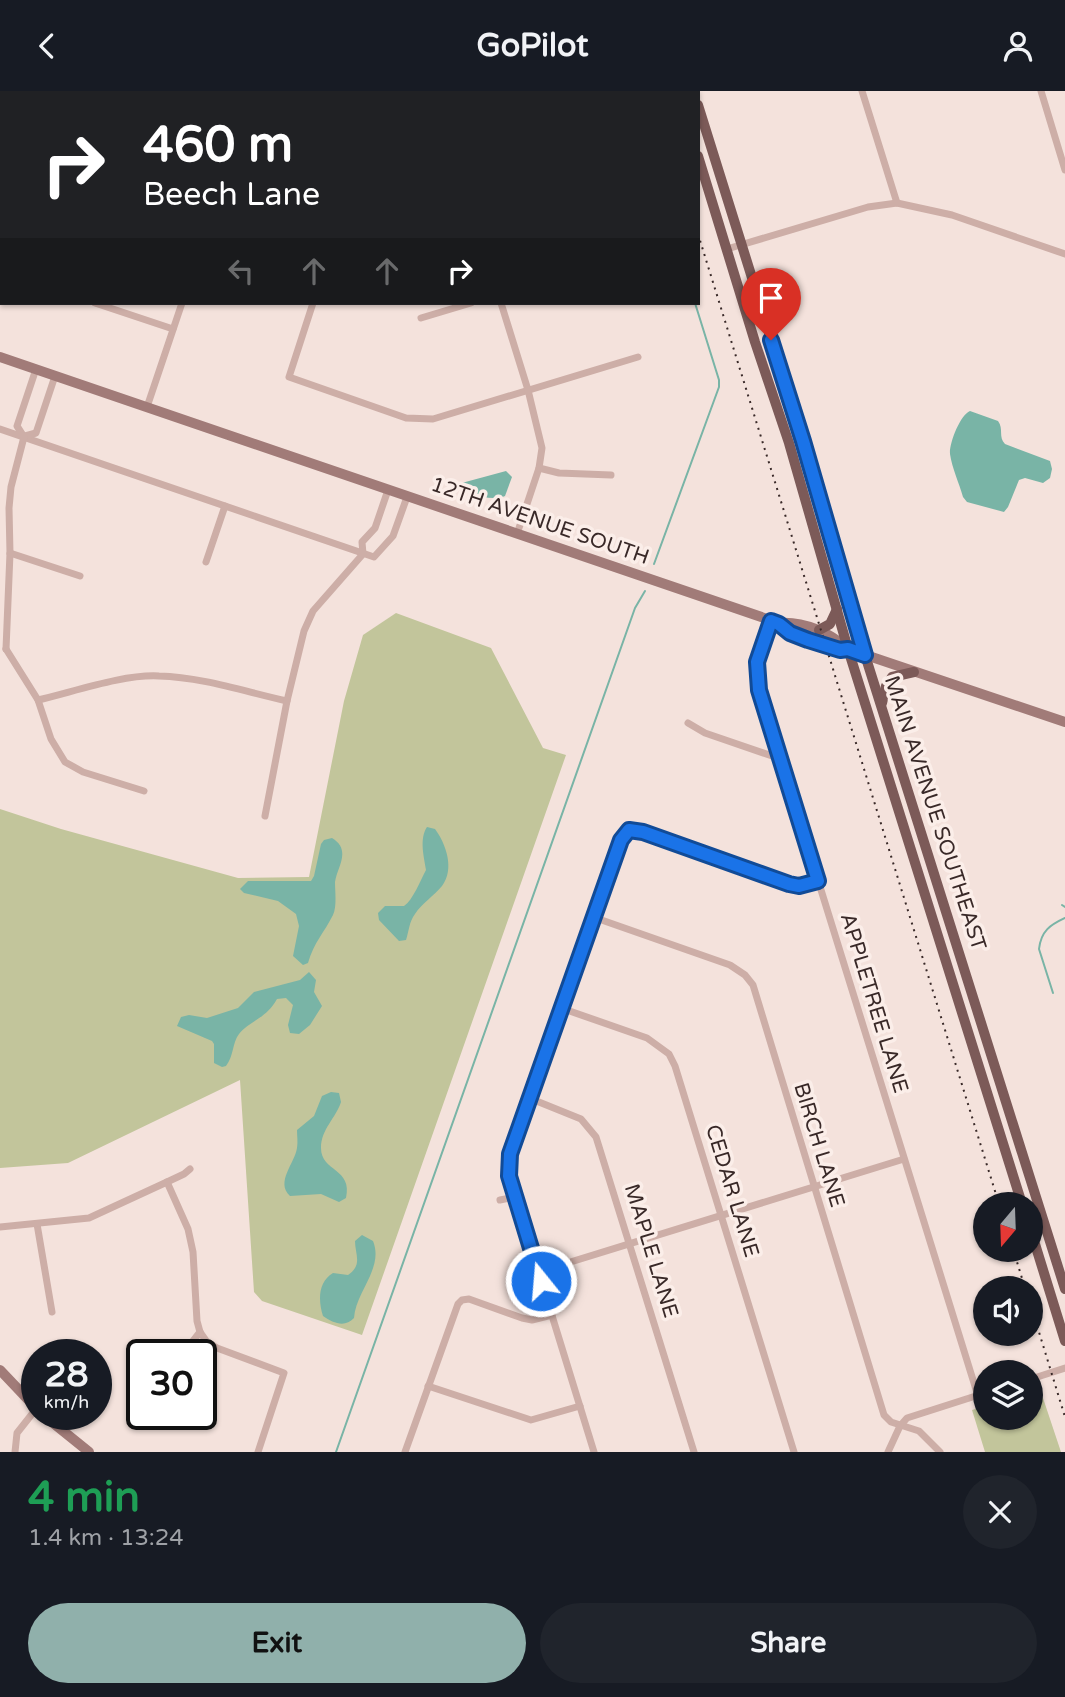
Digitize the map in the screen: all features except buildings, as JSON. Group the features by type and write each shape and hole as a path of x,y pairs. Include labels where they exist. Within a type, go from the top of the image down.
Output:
{"main road":[{"name":"MAIN AVENUE SOUTHEAST","path":"700,112 803,441 865,655 1065,1289"},
{"name":"MAIN AVENUE SOUTHEAST","path":"700,162 789,443 848,649 1018,1192"},
{"path":"819,631 830,624 837,609"},
{"path":"881,706 886,686 892,677 914,672"},
{"path":"1041,1262 1065,1341"}],"street":[{"path":"862,91 897,203"},
{"path":"1041,91 1065,170"},
{"path":"727,249 868,207 897,203 952,215 1065,254"},
{"path":"101,305 173,329"},
{"path":"147,407 181,305"},
{"path":"312,305 289,377 406,418 433,419 638,357"},
{"path":"421,318 464,305"},
{"path":"502,305 528,390 542,448 539,468 517,534"},
{"name":"12TH AVENUE SOUTH","path":"0,357 775,622 790,633 840,650 848,649 1065,722"},
{"path":"36,369 18,426 24,437 11,487 10,553 3,649 37,701 51,739 65,762 83,772 144,791"},
{"path":"24,437 36,433 55,376"},
{"path":"0,429 374,557 393,536 407,497"},
{"path":"539,468 559,473 611,475"},
{"path":"265,816 303,631 313,611 363,554 362,542 375,528 388,490"},
{"path":"206,562 225,506"},
{"path":"10,553 80,576"},
{"path":"775,622 790,622 819,631 835,638 848,649"},
{"name":"APPLETREE LANE","path":"775,622 757,662 757,675 780,759 904,1159 973,1370"},
{"path":"37,701 136,677 158,675 287,701"},
{"path":"688,723 705,733 780,759"},
{"path":"594,1452 509,1176 510,1154 621,840 629,830 643,832 789,884 799,886 818,881"},
{"name":"BIRCH LANE","path":"593,917 730,965 745,975 753,985 884,1415 891,1422 919,1431 940,1452"},
{"name":"CEDAR LANE","path":"561,1008 647,1038 669,1053 722,1215 794,1452"},
{"name":"MAPLE LANE","path":"529,1098 571,1113 590,1127 596,1137 694,1452"},
{"path":"538,1272 904,1159"},
{"path":"0,1227 89,1218 190,1169"},
{"path":"167,1182 188,1229 193,1252 200,1332 207,1342 217,1348 284,1373 258,1452"},
{"path":"500,1200 515,1196"},
{"path":"37,1224 52,1312"},
{"path":"405,1452 458,1304 462,1300 469,1299 532,1320 552,1315"},
{"path":"194,1339 200,1332"},
{"path":"1043,1375 1065,1369"},
{"path":"0,1370 21,1393"},
{"path":"428,1386 531,1420 580,1406"},
{"path":"888,1452 900,1426 907,1418 973,1397"},
{"path":"15,1452 16,1433 21,1427"},
{"path":"62,1430 89,1452"}],"green space":[{"path":"396,613 491,648 543,748 566,755 362,1335 262,1301 254,1292 240,1080 68,1163 0,1168 0,809 61,829 238,878 309,877 344,701 363,635"},
{"path":"1043,1398 1061,1452 985,1452 978,1430 1043,1430"}],"water":[{"path":"970,411 998,421 1005,444 1050,461 1050,478 1043,483 1025,478 1019,480 1004,512 967,502 963,497 950,454 956,430"},
{"path":"506,471 512,477 505,496 500,498 479,496 454,487 458,484"},
{"path":"427,827 435,829 443,842 448,857 448,872 442,886 413,917 406,940 399,941 379,920 378,913 385,906 404,906 413,895 426,870 423,842"},
{"path":"332,838 338,843 342,853 335,882 334,911 308,963 303,965 293,956 299,926 296,914 278,901 244,893 240,889 248,881 311,881 321,844"},
{"path":"309,972 316,980 314,992 322,1006 310,1025 299,1034 290,1033 288,1025 293,1005 286,998 277,999 263,1016 239,1034 226,1066 214,1063 212,1041 177,1026 181,1017 189,1015 207,1018 238,1008 254,992 300,980"},
{"path":"331,1092 339,1093 341,1102 323,1135 322,1156 345,1181 346,1198 339,1202 321,1194 290,1196 284,1185 296,1154 297,1130 314,1116 322,1096"},
{"path":"362,1235 373,1241 375,1261 359,1298 354,1318 343,1324 335,1322 323,1316 320,1304 322,1286 333,1273 348,1275 353,1271 357,1263 355,1241"}],"waterway":[{"path":"654,564 719,387 696,305"},
{"path":"336,1452 635,608 645,591"},
{"path":"1053,993 1039,949 1047,929 1065,918"}],"railway":[{"path":"700,240 995,1192"},
{"path":"1017,1262 1021,1276"},
{"path":"1043,1345 1065,1417"}],"route":[{"path":"541,1281 509,1176 510,1154 621,840 629,830 643,832 789,884 799,886 818,881 759,690 757,662 771,621 808,640 865,655 771,340"}]}
